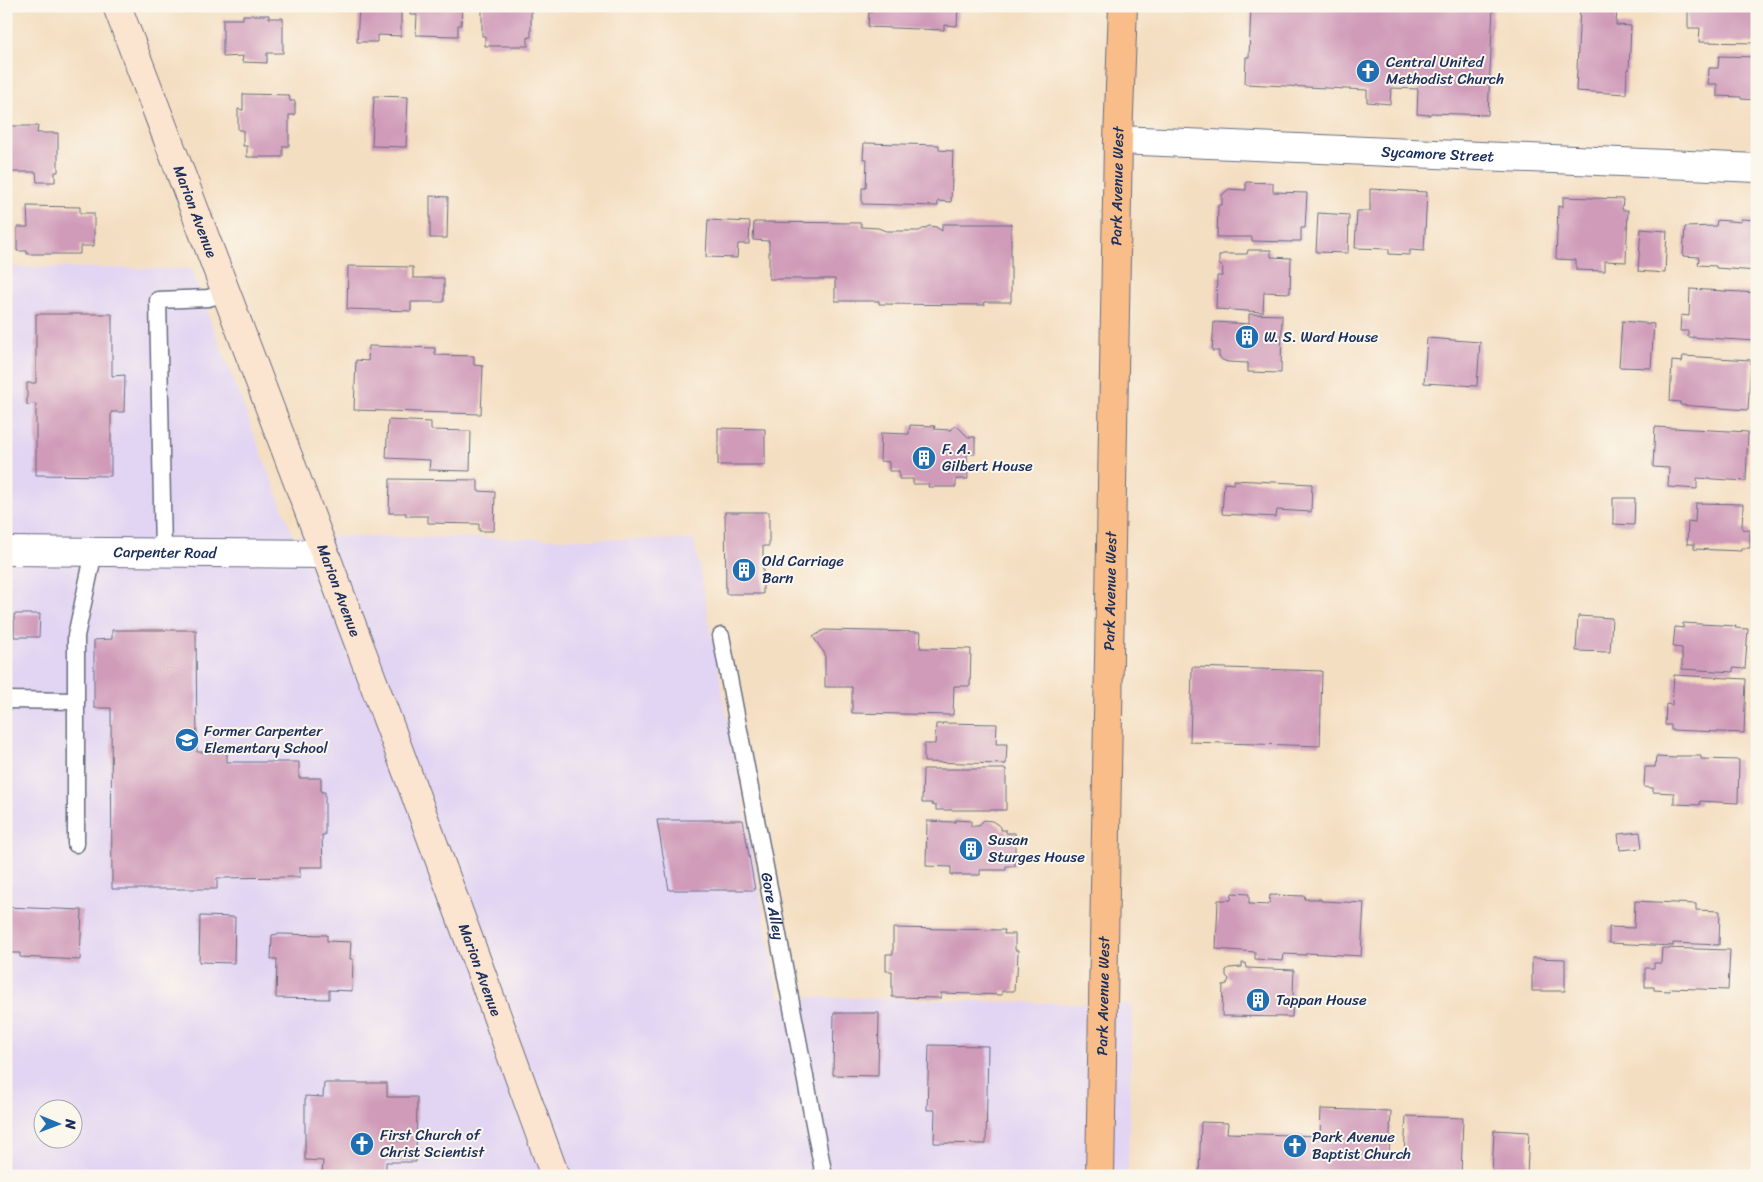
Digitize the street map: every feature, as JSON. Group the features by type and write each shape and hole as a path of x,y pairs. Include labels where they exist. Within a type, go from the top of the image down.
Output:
{"main road":[{"name":"Park Avenue West","path":"1100,1176 1118,140 1123,6"}],"street":[{"name":"Marion Avenue","path":"117,6 510,1050 555,1176"},
{"name":"Sycamore Street","path":"1118,140 1757,168"},
{"name":"Carpenter Road","path":"6,551 324,554"}],"lane":[{"path":"163,552 158,300 208,298 226,293"},
{"path":"76,844 76,636 94,552"},
{"name":"Gore Alley","path":"721,636 824,1176"},
{"path":"6,700 76,701"}],"shaded area":[{"path":"6,267 191,269 293,536 694,540 779,996 1132,1005 1128,1176 6,1176"}],"building":[{"path":"359,6 401,6 401,36 377,35 377,42 357,42"},
{"path":"410,6 462,6 461,25 458,25 458,36 416,35 417,15 410,15"},
{"path":"482,6 531,6 531,37 528,37 528,46 485,46 485,36 482,36"},
{"path":"872,6 958,6 957,26 944,25 944,30 868,27 869,12 872,12"},
{"name":"Central United Methodist Church","path":"1251,6 1493,6 1488,115 1417,114 1418,89 1391,88 1390,104 1367,102 1367,90 1245,84 1246,57 1249,57"},
{"path":"1580,6 1617,6 1616,25 1631,26 1626,94 1576,91"},
{"path":"1688,6 1757,6 1757,43 1699,42 1700,28 1688,28"},
{"path":"243,15 269,15 269,18 283,18 283,53 267,53 267,63 242,62 243,56 223,57 223,19 243,19"},
{"path":"1719,56 1757,57 1757,100 1717,96 1717,84 1708,84 1709,68 1718,68"},
{"path":"243,94 289,95 290,101 295,101 295,115 289,115 289,146 283,146 283,157 247,157 247,146 243,146 243,130 238,130 238,109 243,110"},
{"path":"374,96 408,97 406,147 372,146"},
{"path":"6,126 38,126 37,133 58,133 58,172 55,172 55,182 37,182 36,172 6,172"},
{"path":"864,143 939,145 939,150 953,151 951,202 938,201 938,206 862,204 862,188 866,188 867,159 863,159"},
{"path":"1246,182 1273,183 1273,192 1307,193 1305,228 1301,228 1301,241 1252,241 1252,237 1217,237 1218,205 1222,205 1222,195 1229,189 1246,190"},
{"path":"1370,189 1427,192 1424,251 1410,250 1410,255 1389,254 1389,249 1355,248 1357,211 1370,211"},
{"path":"430,196 448,197 447,238 430,238"},
{"path":"1563,197 1623,199 1622,210 1628,210 1626,262 1605,261 1605,271 1576,270 1576,260 1556,259 1558,206 1563,207"},
{"path":"27,206 80,207 80,213 94,213 94,246 80,246 80,254 27,254 27,251 17,251 17,227 28,227"},
{"path":"1318,213 1349,215 1348,253 1316,252"},
{"path":"1741,219 1757,220 1757,271 1698,265 1699,257 1683,256 1685,227 1716,226 1717,220 1741,222"},
{"path":"708,220 750,222 749,244 738,244 737,258 706,257"},
{"path":"754,222 861,223 861,227 878,228 886,231 919,231 929,226 936,227 942,231 942,224 1011,224 1011,302 984,302 985,305 879,304 879,301 835,301 835,279 769,279 769,241 753,240"},
{"path":"1641,229 1667,231 1665,273 1638,271"},
{"path":"1248,250 1271,250 1271,257 1291,258 1290,293 1264,292 1263,312 1216,309 1217,276 1222,276 1223,268 1219,264 1219,256 1223,254 1247,254"},
{"path":"348,266 413,267 413,278 444,278 444,302 411,302 411,311 347,309"},
{"path":"1690,289 1757,293 1757,341 1688,337 1688,331 1680,331 1681,315 1689,316"},
{"path":"36,314 112,314 112,376 125,375 124,412 111,412 111,476 36,475 36,404 27,405 27,383 36,383"},
{"name":"W. S. Ward House","path":"1249,314 1282,315 1281,373 1248,372 1248,363 1222,360 1219,356 1219,351 1212,351 1214,322 1249,324"},
{"path":"1622,321 1654,324 1651,368 1619,367"},
{"path":"1427,338 1480,342 1477,386 1424,383"},
{"path":"369,346 435,348 435,355 474,356 474,365 483,366 481,414 354,410 356,360 368,361"},
{"path":"1683,356 1751,360 1748,410 1680,405 1680,402 1670,401 1672,361 1682,362"},
{"path":"388,420 431,422 431,430 471,431 470,471 429,470 430,460 386,458"},
{"name":"F. A. Gilbert House","path":"910,425 935,426 934,429 951,430 956,425 968,437 975,437 975,454 967,454 968,479 956,479 956,487 928,487 929,484 913,484 913,479 899,479 899,471 889,471 889,462 880,461 881,433 909,434"},
{"path":"1655,427 1748,432 1746,481 1697,478 1697,489 1668,487 1669,468 1653,467"},
{"path":"718,428 765,429 765,465 718,465"},
{"path":"390,479 478,480 478,491 495,492 494,531 479,531 479,524 428,523 428,516 406,516 406,513 389,513"},
{"path":"1234,480 1312,484 1311,512 1277,510 1276,517 1222,514 1224,483 1234,484"},
{"path":"1613,498 1635,498 1634,525 1613,524"},
{"path":"1696,503 1743,504 1742,529 1750,530 1750,548 1741,548 1741,551 1694,549 1694,544 1687,544 1688,521 1695,522"},
{"name":"Old Carriage Barn","path":"725,512 769,512 769,546 763,546 763,594 726,594"},
{"path":"14,614 40,614 39,637 14,637"},
{"path":"1578,616 1612,618 1610,652 1576,651"},
{"path":"1683,623 1736,626 1735,628 1748,629 1745,669 1733,668 1733,672 1682,669 1682,648 1673,647 1675,627 1683,628"},
{"path":"112,630 196,630 197,752 227,752 227,762 299,762 299,778 321,778 321,792 325,792 325,835 322,835 323,867 300,867 300,877 217,878 217,889 112,889 111,708 94,708 94,640 112,639"},
{"path":"824,630 921,632 920,648 971,649 970,686 954,686 953,715 852,713 852,687 825,687 825,654 813,637"},
{"path":"1192,667 1322,671 1320,746 1190,742"},
{"path":"1674,675 1746,679 1744,733 1671,730 1671,725 1665,725 1666,704 1672,705"},
{"path":"936,724 997,724 996,744 1007,744 1006,764 924,762 924,744 935,744"},
{"path":"1676,756 1701,756 1701,759 1739,760 1738,803 1700,801 1700,805 1674,804 1674,793 1653,792 1653,788 1644,787 1645,767 1655,767 1656,757 1676,758"},
{"path":"923,769 1006,769 1006,810 936,810 936,806 932,805 932,803 922,803"},
{"path":"657,820 743,820 755,890 669,890"},
{"name":"Susan Sturges House","path":"955,820 971,821 971,826 978,826 984,820 992,821 1001,827 1001,830 1006,830 1006,833 1015,833 1015,866 1006,866 1006,870 980,870 980,875 951,875 951,867 926,866 927,821 955,822"},
{"path":"1640,832 1642,848 1620,850 1618,834"},
{"path":"1232,893 1249,894 1249,904 1269,905 1270,895 1305,896 1304,899 1364,903 1361,956 1306,953 1306,955 1284,954 1283,961 1255,959 1255,952 1216,949 1218,900 1231,900"},
{"path":"1635,901 1696,904 1696,910 1720,911 1719,945 1673,943 1673,946 1609,943 1609,927 1634,928"},
{"path":"6,907 82,910 80,960 20,957 20,953 6,953"},
{"path":"200,916 235,917 234,963 199,962"},
{"path":"893,928 1005,930 1004,934 1015,934 1015,950 1018,950 1014,991 1002,991 1002,995 941,993 941,998 892,997 892,971 886,971 886,954 893,954"},
{"path":"272,935 327,935 327,941 351,942 350,959 353,959 352,991 329,990 329,999 276,998 277,959 271,959"},
{"path":"1662,948 1730,950 1728,990 1671,988 1670,991 1654,990 1654,987 1645,987 1645,968 1654,968 1654,963 1661,963"},
{"path":"1532,958 1565,959 1565,991 1532,991"},
{"name":"Tappan House","path":"1242,963 1246,963 1247,968 1294,970 1292,1017 1222,1016 1223,985 1227,984 1229,979 1226,976 1226,970 1242,967"},
{"path":"834,1013 879,1013 878,1076 833,1075"},
{"path":"929,1045 988,1046 986,1144 934,1143 935,1110 927,1110"},
{"path":"324,1083 387,1083 387,1097 417,1097 416,1162 386,1162 386,1176 322,1175 323,1161 305,1160 305,1096 323,1097"},
{"name":"Park Avenue Baptist Church","path":"1321,1109 1391,1111 1389,1156 1404,1157 1406,1116 1463,1118 1461,1176 1199,1176 1201,1122 1228,1123 1227,1133 1320,1136"},
{"path":"1494,1130 1529,1132 1527,1176 1492,1176"}],"place":[{"name":"Central United Methodist Church","path":"1368,71"},
{"name":"W. S. Ward House","path":"1247,337"},
{"name":"F. A. Gilbert House","path":"924,458"},
{"name":"Old Carriage Barn","path":"744,570"},
{"name":"Former Carpenter Elementary School","path":"187,740"},
{"name":"Susan Sturges House","path":"971,849"},
{"name":"Tappan House","path":"1258,1000"},
{"name":"First Church of Christ Scientist","path":"362,1144"},
{"name":"Park Avenue Baptist Church","path":"1295,1146"}]}
